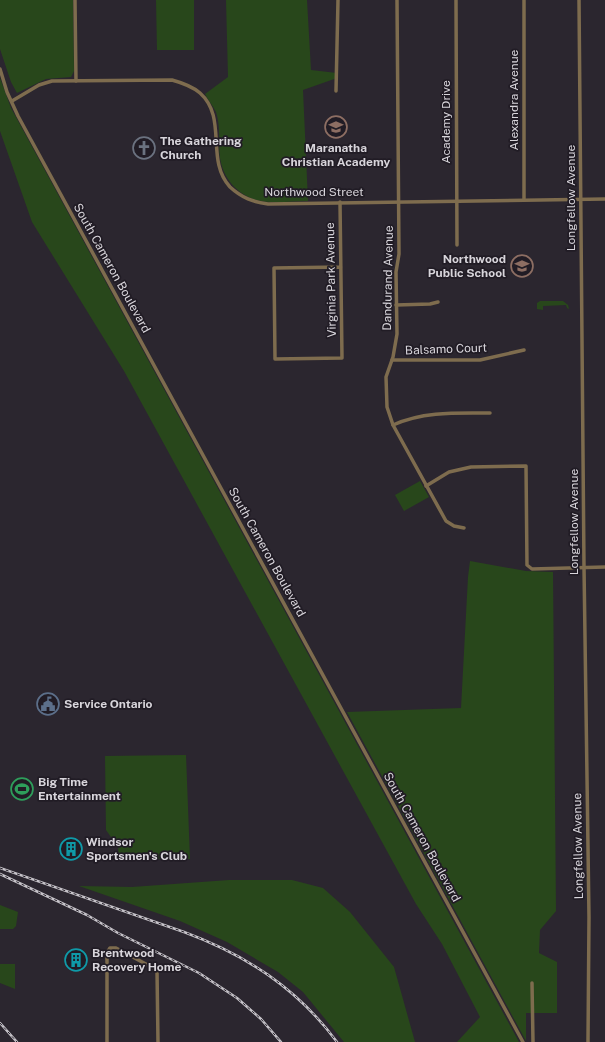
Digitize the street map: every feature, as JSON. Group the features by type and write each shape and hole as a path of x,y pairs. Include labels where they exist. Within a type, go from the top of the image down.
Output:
{"street":[{"path":"75,0 76,81"},
{"path":"336,91 338,0"},
{"name":"Dandurand Avenue","path":"397,0 399,254 396,272 397,334 392,360 386,377 388,406 393,425 446,521 454,526 464,528"},
{"name":"Academy Drive","path":"456,0 457,245"},
{"name":"Alexandra Avenue","path":"524,0 524,200"},
{"name":"Longfellow Avenue","path":"579,1 589,917 588,1042"},
{"name":"South Cameron Boulevard","path":"0,69 18,116 523,1042"},
{"name":"Northwood Street","path":"12,101 39,85 52,81 172,80 189,85 201,94 210,106 216,128 217,158 220,170 227,183 244,198 255,202 268,204 605,199"},
{"name":"Virginia Park Avenue","path":"340,202 341,267 342,358 275,359 274,268 341,267"},
{"path":"396,305 430,304 438,302"},
{"name":"Balsamo Court","path":"392,360 480,360 524,350"},
{"path":"393,425 423,416 444,413 490,413"},
{"path":"426,486 449,472 472,467 526,466 527,565 532,569 605,567"},
{"path":"107,1042 107,953 110,948 116,948 157,970 158,1042"},
{"path":"532,983 532,1042"}],"green space":[{"path":"0,0 73,0 74,71 71,77 46,79 17,93 11,82 0,49"},
{"path":"156,0 194,0 194,50 157,50"},
{"path":"226,0 307,0 311,70 337,73 337,78 303,90 308,201 275,202 256,200 243,194 237,189 224,172 220,158 218,118 205,94 228,77"},
{"path":"0,78 11,108 519,1042 457,1042 480,1017 442,944 416,904 124,371 32,222 0,131"},
{"path":"540,301 563,301 568,305 569,309 566,305 543,306 543,310 537,309 537,303"},
{"path":"420,481 429,497 404,511 395,495"},
{"path":"470,561 526,571 553,572 556,911 540,930 539,953 557,962 557,1013 526,1013 526,1041 347,712 461,708"},
{"path":"186,755 190,859 119,859 118,847 106,830 105,756"},
{"path":"229,880 292,880 323,888 350,912 394,967 415,1042 344,1042 303,992 278,972 227,942 180,921 79,886 132,887"},
{"path":"0,905 18,912 16,926 13,929 0,929"},
{"path":"0,964 15,964 15,989 0,983"}],"railway":[{"path":"0,868 184,932 228,951 269,975 305,1005 337,1042"},
{"path":"0,874 87,915 118,933 199,973 237,998 261,1019 281,1042"},
{"path":"0,1023 17,1042"}],"place":[{"name":"Maranatha Christian Academy","path":"336,127"},
{"name":"The Gathering Church","path":"144,148"},
{"name":"Northwood Public School","path":"522,266"},
{"name":"Service Ontario","path":"48,704"},
{"name":"Big Time Entertainment","path":"22,789"},
{"name":"Windsor Sportsmen's Club","path":"71,849"},
{"name":"Brentwood Recovery Home","path":"76,960"}]}
